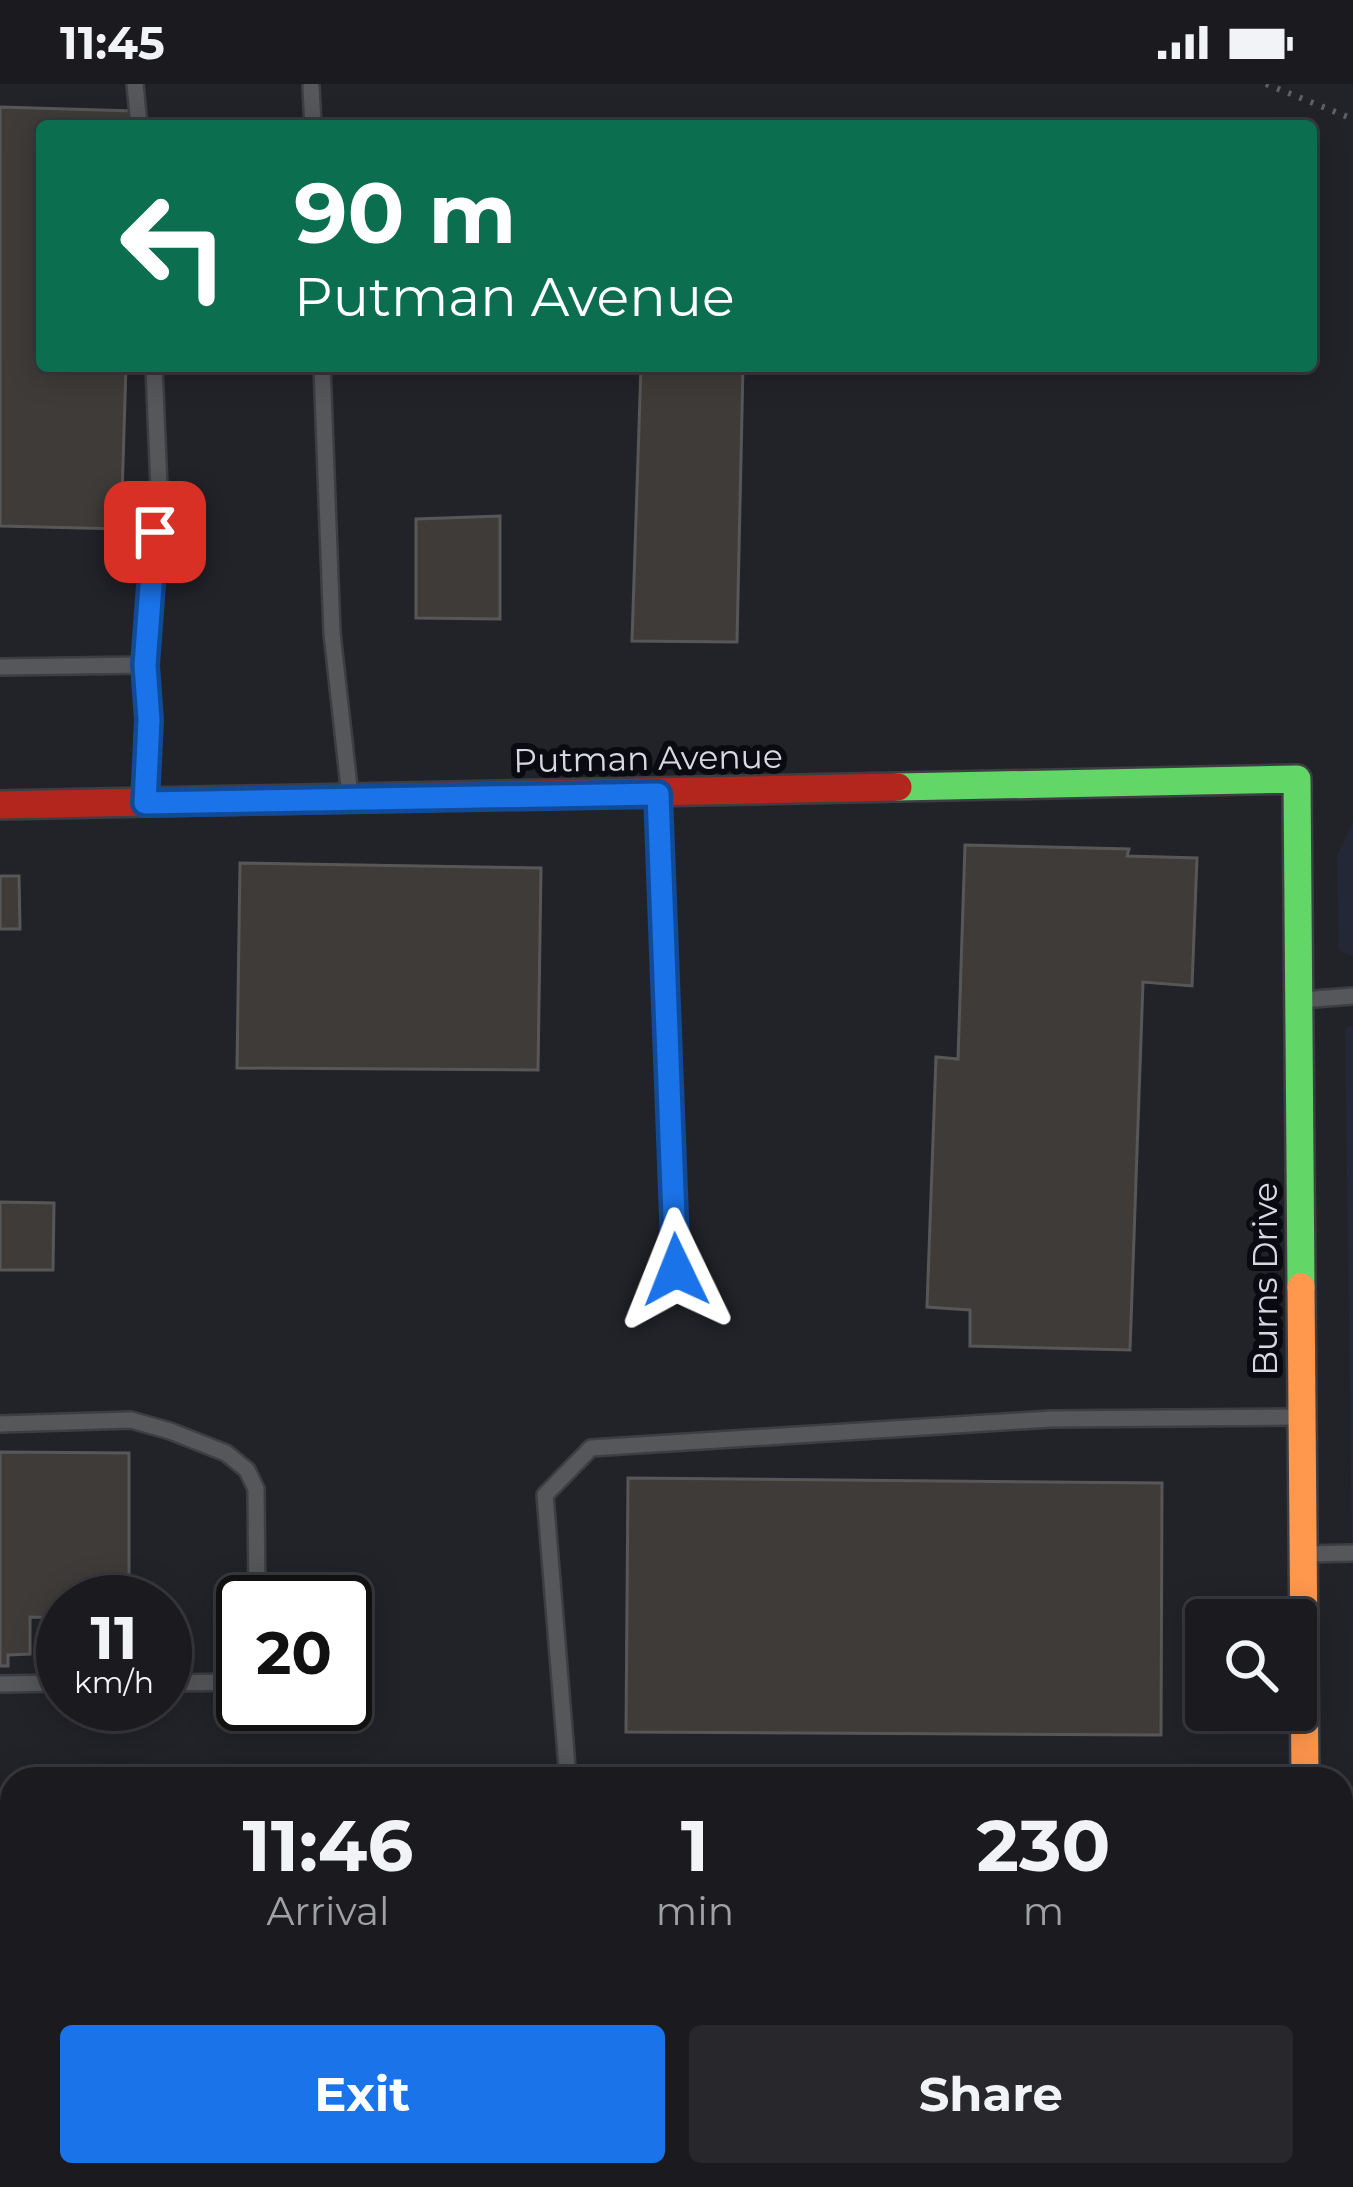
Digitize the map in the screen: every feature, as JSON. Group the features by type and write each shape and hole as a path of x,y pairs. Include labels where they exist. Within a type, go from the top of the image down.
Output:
{"street":[{"name":"Putman Avenue","path":"0,805 1297,779"},
{"name":"Burns Drive","path":"1297,779 1305,1767"}],"lane":[{"path":"135,84 138,120"},
{"path":"311,87 313,120"},
{"path":"145,803 149,720 145,665 159,488 154,372"},
{"path":"322,372 332,633 350,799"},
{"path":"0,667 145,665"},
{"path":"658,794 676,1270"},
{"path":"1299,1000 1353,996"},
{"path":"567,1767 544,1495 591,1448 1051,1419 1303,1417"},
{"path":"0,1424 130,1420 226,1453 248,1470 256,1490 257,1575"},
{"path":"1304,1554 1353,1553"},
{"path":"0,1684 36,1683"}],"path":[{"path":"1266,84 1353,119"}],"shaded area":[{"path":"1353,821 1353,957 1339,950 1337,856"},
{"path":"1353,1026 1353,1618 1345,1028"}],"building":[{"path":"0,107 133,111 133,120 36,120 36,372 126,372 121,529 0,526"},
{"path":"641,372 743,372 737,642 632,641"},
{"path":"500,516 500,619 416,618 416,519"},
{"path":"965,845 1129,849 1127,856 1197,858 1192,986 1143,982 1130,1350 970,1346 970,1310 927,1307 936,1057 958,1059"},
{"path":"240,863 541,868 538,1070 237,1068"},
{"path":"0,876 19,876 20,929 0,929"},
{"path":"0,1202 54,1203 53,1270 0,1270"},
{"path":"0,1452 129,1453 129,1575 36,1575 30,1654 8,1655 8,1666 0,1666"},
{"path":"628,1478 1162,1483 1161,1735 626,1732"}],"traffic: fast":[{"path":"898,787 1297,779 1301,1287"}],"traffic: slow":[{"path":"1301,1287 1305,1767"}],"traffic: jam":[{"path":"0,805 898,787"}],"route":[{"path":"155,532 145,665 149,720 145,803 658,794 676,1270"}]}
